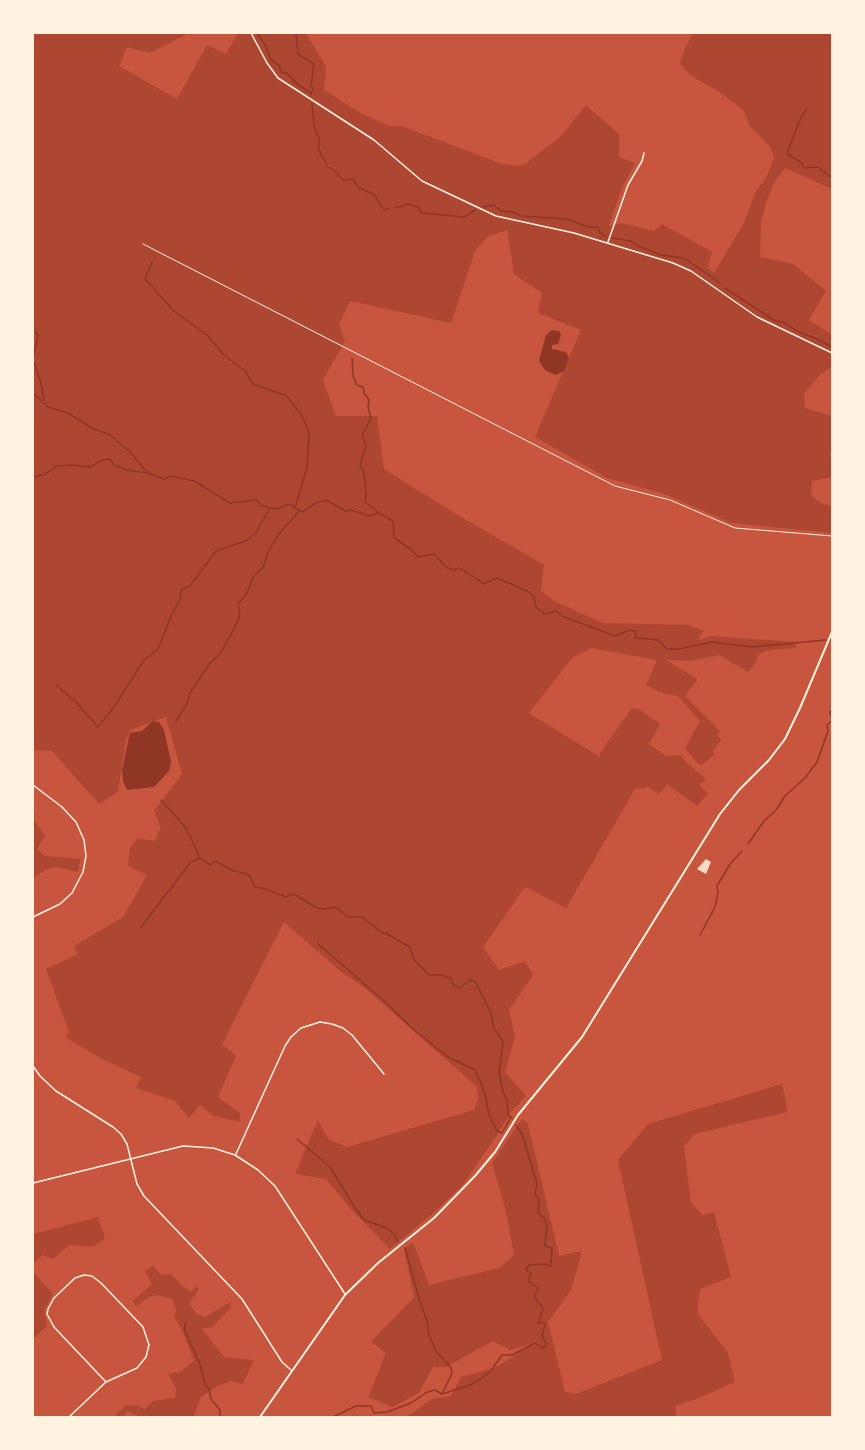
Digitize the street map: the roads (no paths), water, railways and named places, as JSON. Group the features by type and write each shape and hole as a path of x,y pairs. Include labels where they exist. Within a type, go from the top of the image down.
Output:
{"main road":[{"path":"260,1417 345,1295 378,1263 434,1218 475,1176 495,1152 518,1115 582,1037 720,814 739,790 769,760 784,739 800,708 832,632"}],"street":[{"path":"251,33 278,78 374,140 422,182 496,216 566,231 686,268 757,317 832,353"},
{"path":"607,243 628,185 645,153"},
{"path":"33,785 62,807 76,822 84,840 86,856 83,872 72,893 60,904 33,917"},
{"path":"235,1155 285,1046 296,1032 306,1026 327,1023 343,1028 352,1035 384,1074"},
{"path":"33,1066 56,1091 117,1131 127,1144 137,1184 144,1196 242,1299 282,1362 292,1371"},
{"path":"34,1077 40,1076"},
{"path":"33,1183 169,1148 194,1146 213,1148 235,1155 258,1170 275,1186 345,1295"},
{"path":"69,1417 106,1382 132,1372 142,1364 148,1352 148,1339 143,1327 101,1283 92,1276 84,1275 75,1278 54,1298 47,1314 54,1327 106,1382"}],"lane":[{"path":"143,244 615,486 670,500 735,528 832,536"}],"waterway":[{"path":"257,33 266,46 271,60 279,65 281,72 287,73 311,95"},
{"path":"296,33 298,54 314,64 311,93"},
{"path":"312,103 314,126 320,141 318,148 327,166 343,180 353,179 358,187 375,195 381,206 385,210 388,209"},
{"path":"807,108 787,154 801,162 804,168 818,167 832,178"},
{"path":"395,208 408,204 418,207 422,213 464,217 475,210"},
{"path":"483,207 494,205 501,211 513,212 521,216 567,219 588,227 598,227 599,232 606,237"},
{"path":"612,238 631,241 661,255 684,258 720,283"},
{"path":"152,262 145,279 174,311 208,336 224,355 245,371 253,384 287,396 302,416 309,432 307,467 295,508"},
{"path":"725,288 775,321 783,322 832,347"},
{"path":"33,329 38,335 33,359"},
{"path":"352,358 353,376 357,385 363,387 369,400 371,418 362,435 366,446 360,465 364,472 365,502 378,512"},
{"path":"33,360 44,400"},
{"path":"33,393 48,407 68,413 92,428 110,435 128,450 148,473"},
{"path":"33,477 46,474 56,466 90,467 102,460 110,459 114,465 126,470 148,473 164,479 171,476 194,481 230,503 257,500 262,506 277,509 289,504 302,512 326,500 346,511 351,510 369,516 379,513 393,521 394,538 411,549 418,557 434,554 446,567 453,570 460,568 484,584 497,578 529,592 534,597 536,607 545,614 556,611 564,617 615,636 630,630 636,631 635,638 658,640 667,649 679,649 712,642 753,647 825,640"},
{"path":"56,685 75,701 98,727 114,707 144,660 158,649 180,600 181,590 190,586 216,551 245,541 255,534 270,508"},
{"path":"176,721 191,691 210,663 220,654 234,629 240,615 238,604 247,593 253,578 264,566 267,554 278,535 298,512"},
{"path":"832,710 830,712 832,719"},
{"path":"748,844 785,796 805,778 817,762 828,731 827,725 832,721"},
{"path":"161,800 186,828 200,858 211,865 215,861 250,876 255,887 286,897 294,894 317,908 336,907 348,917 362,917 381,932 410,947 414,960 429,975 442,975 451,979 453,985 460,988 470,980 475,981 491,1013 493,1026 503,1042 499,1073 507,1100 508,1115 512,1118"},
{"path":"700,935 715,907 717,886 730,864 742,851"},
{"path":"141,927 191,862 200,858"},
{"path":"317,943 414,1030 448,1057 475,1070 485,1093 489,1115 497,1131 502,1133 511,1117"},
{"path":"333,1417 356,1406 371,1406 374,1413 387,1412 411,1403 427,1392 435,1390 442,1394 467,1386 491,1371 502,1355 512,1355 535,1343 542,1348 545,1347 546,1343 542,1336 545,1325 538,1323 543,1309 534,1296 538,1288 528,1281 531,1274 526,1269 529,1265 551,1266 552,1248 545,1246 547,1228 545,1219 538,1213 539,1199 535,1194 537,1184 522,1134 516,1125"},
{"path":"297,1139 330,1167 364,1220 387,1228 398,1242"},
{"path":"405,1248 429,1335 436,1351 451,1368 452,1373 443,1392"},
{"path":"185,1323 185,1331 199,1362 211,1399 220,1410 220,1417"}]}
